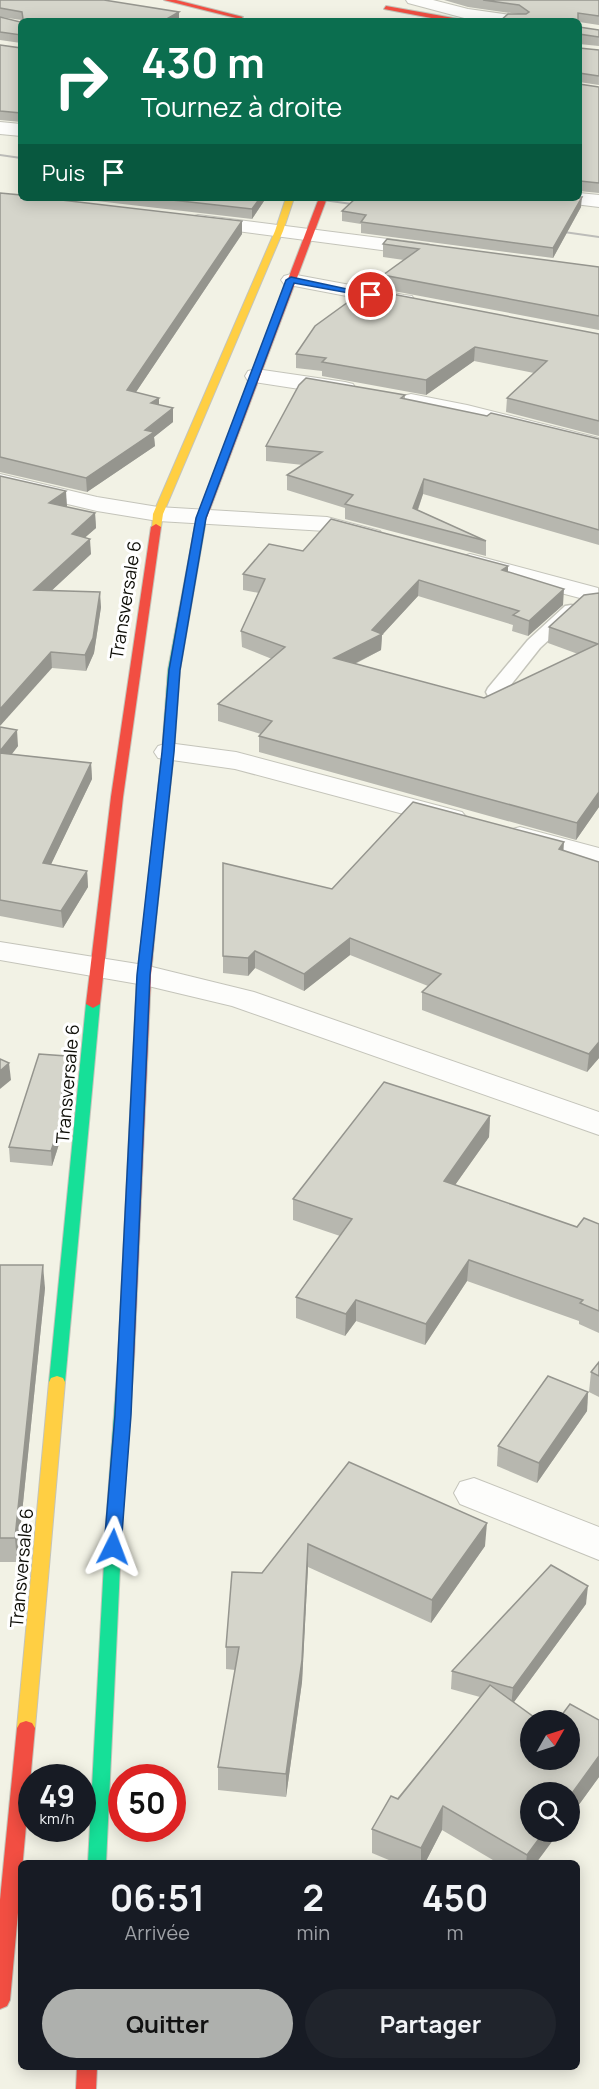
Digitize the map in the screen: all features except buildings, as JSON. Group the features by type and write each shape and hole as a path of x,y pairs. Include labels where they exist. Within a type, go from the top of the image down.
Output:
{"main road":[{"path":"167,0 240,18"},
{"path":"244,18 239,9 246,1"},
{"path":"383,18 385,16 381,4 418,4 452,18"},
{"name":"Transversale 6","path":"6,1980 97,967 122,751 158,514 279,231 289,201"},
{"path":"97,1860 114,1525 123,1415 144,975 168,752 174,670 201,518 322,201"},
{"path":"86,2089 87,2070"}],"street":[{"path":"418,4 497,18"},
{"path":"0,128 18,130"},
{"path":"582,200 599,201"},
{"path":"174,219 311,234 449,253"},
{"path":"291,280 426,305"},
{"path":"256,376 379,395 467,412 599,445"},
{"path":"0,481 97,504 158,514 327,524 396,542"},
{"path":"452,557 594,597"},
{"path":"168,752 236,761 599,857"},
{"path":"0,951 144,975 243,999 599,1124"},
{"path":"474,1493 599,1544"}],"lane":[{"path":"495,692 534,644 594,597"}],"railway":[{"path":"0,155 18,158"},
{"path":"330,201 366,206"},
{"path":"550,230 599,237"}],"traffic: fast":[{"path":"150,920 168,752 174,670 201,520"},
{"path":"57,1382 93,1004"},
{"path":"97,1860 114,1525 126,1359"}],"traffic: slow":[{"path":"156,527 158,514 279,231 289,201"},
{"path":"26,1728 57,1382"}],"traffic: jam":[{"path":"167,0 240,17"},
{"path":"386,8 442,18"},
{"path":"201,520 322,201"},
{"path":"93,1004 117,797 156,527"},
{"path":"126,1359 144,975 150,920"},
{"path":"0,2000 26,1728"},
{"path":"86,2089 87,2070"}],"route":[{"path":"113,1547 123,1415 144,975 168,752 174,670 201,518 291,280 371,295"}]}
